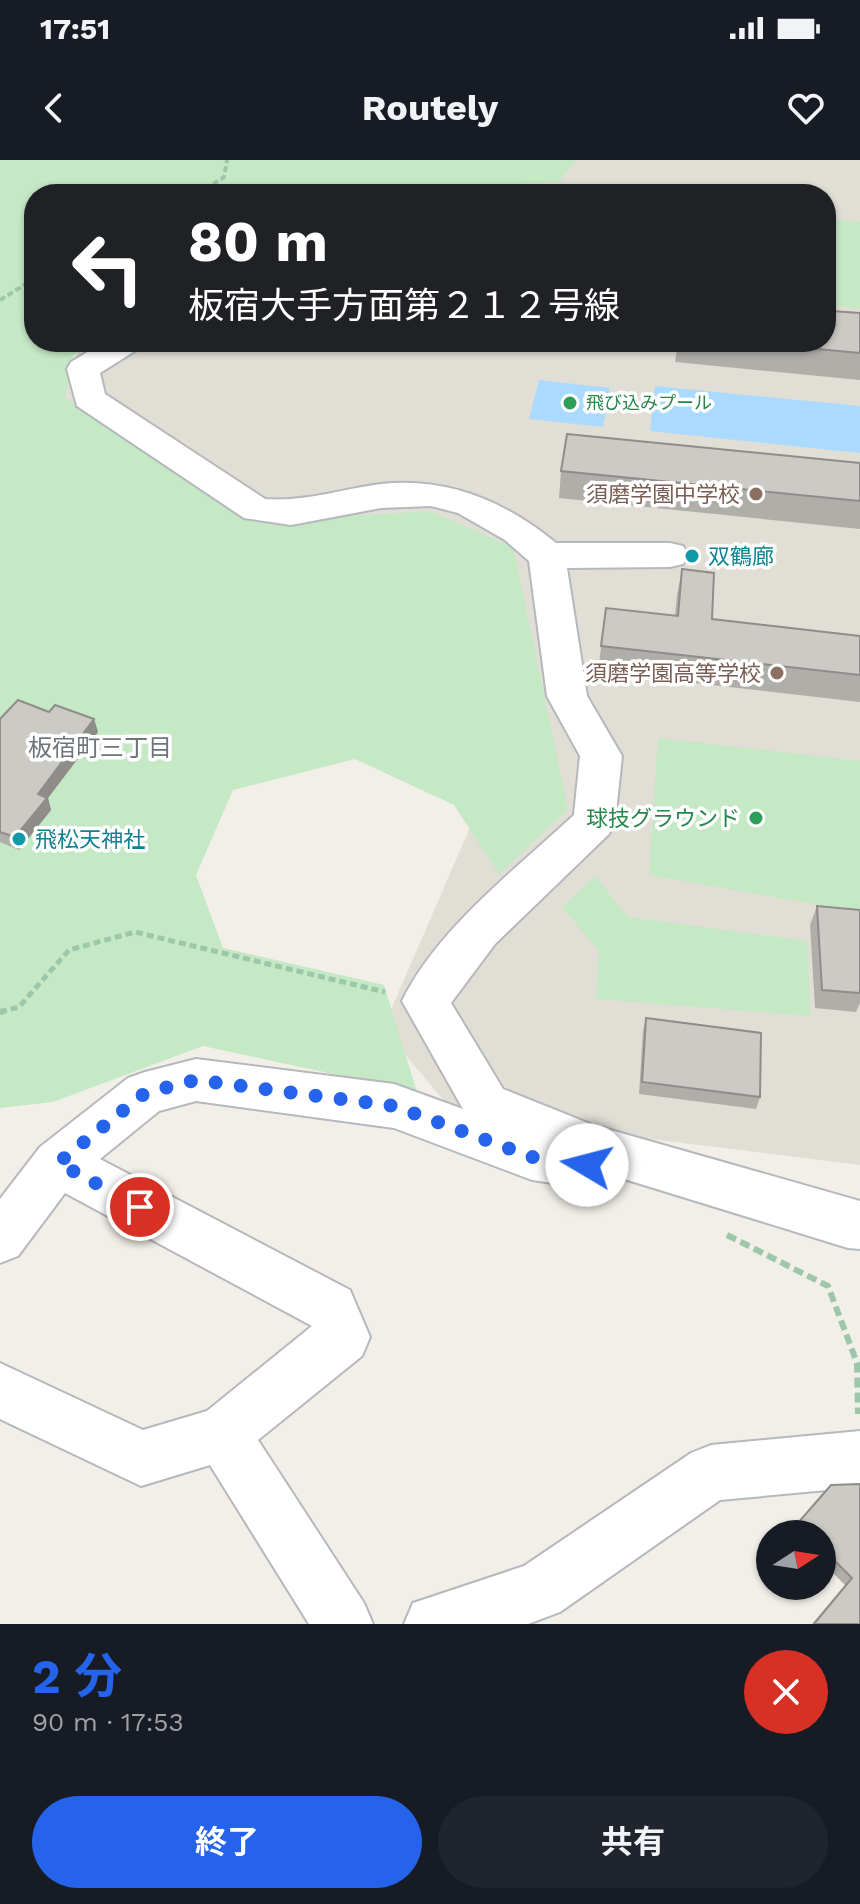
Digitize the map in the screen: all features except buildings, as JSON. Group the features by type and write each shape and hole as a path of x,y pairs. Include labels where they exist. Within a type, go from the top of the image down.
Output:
{"street":[{"path":"111,352 83,369 89,399 257,510 291,513 381,496 431,494 471,505 518,531 547,556 567,696 601,756 594,822 479,931 425,1001 486,1104 588,1146 860,1225"},
{"path":"547,556 670,555"},
{"path":"0,1239 58,1163 145,1093 196,1080 394,1106 532,1157 587,1165 588,1146"},
{"path":"0,1390 141,1458 222,1434 343,1337 331,1308 58,1163"},
{"path":"222,1434 343,1624"},
{"path":"434,1624 539,1591 711,1473 860,1459"}],"path":[{"path":"215,184 223,179 228,169 227,160"},
{"path":"0,300 24,285"},
{"path":"0,1012 19,1007 69,950 135,932 425,1001"},
{"path":"715,1229 828,1286 857,1363 860,1459"}],"shaded area":[{"path":"370,160 860,160 860,1165 456,1115 383,1028 528,694 251,540 58,394 78,352 836,352 836,184 359,184"}],"green space":[{"path":"0,160 576,160 559,182 518,184 24,184 24,352 78,352 73,356 65,398 158,452 262,521 430,511 513,547 568,809 499,874 454,805 355,759 233,790 196,875 223,948 384,985 417,1092 203,1046 53,1102 0,1108"},
{"path":"836,220 860,222 860,309 836,305"},
{"name":"球技グラウンド","path":"658,738 860,761 860,912 649,875"},
{"path":"595,876 628,917 808,941 810,1016 596,999 599,951 562,907"}],"water":[{"name":"飛び込みプール","path":"539,380 610,388 603,427 529,419"},
{"path":"655,386 860,406 860,453 650,431"}],"place":[{"name":"飛び込みプール","path":"570,403"},
{"name":"須磨学園中学校","path":"756,494"},
{"name":"双鶴廊","path":"692,556"},
{"name":"須磨学園高等学校","path":"777,673"},
{"name":"球技グラウンド","path":"756,818"},
{"name":"飛松天神社","path":"19,839"}],"district":[{"name":"板宿町三丁目","path":"100,748"}],"route":[{"path":"140,1207 58,1163 145,1093 196,1080 394,1106 532,1157 587,1165"}]}
